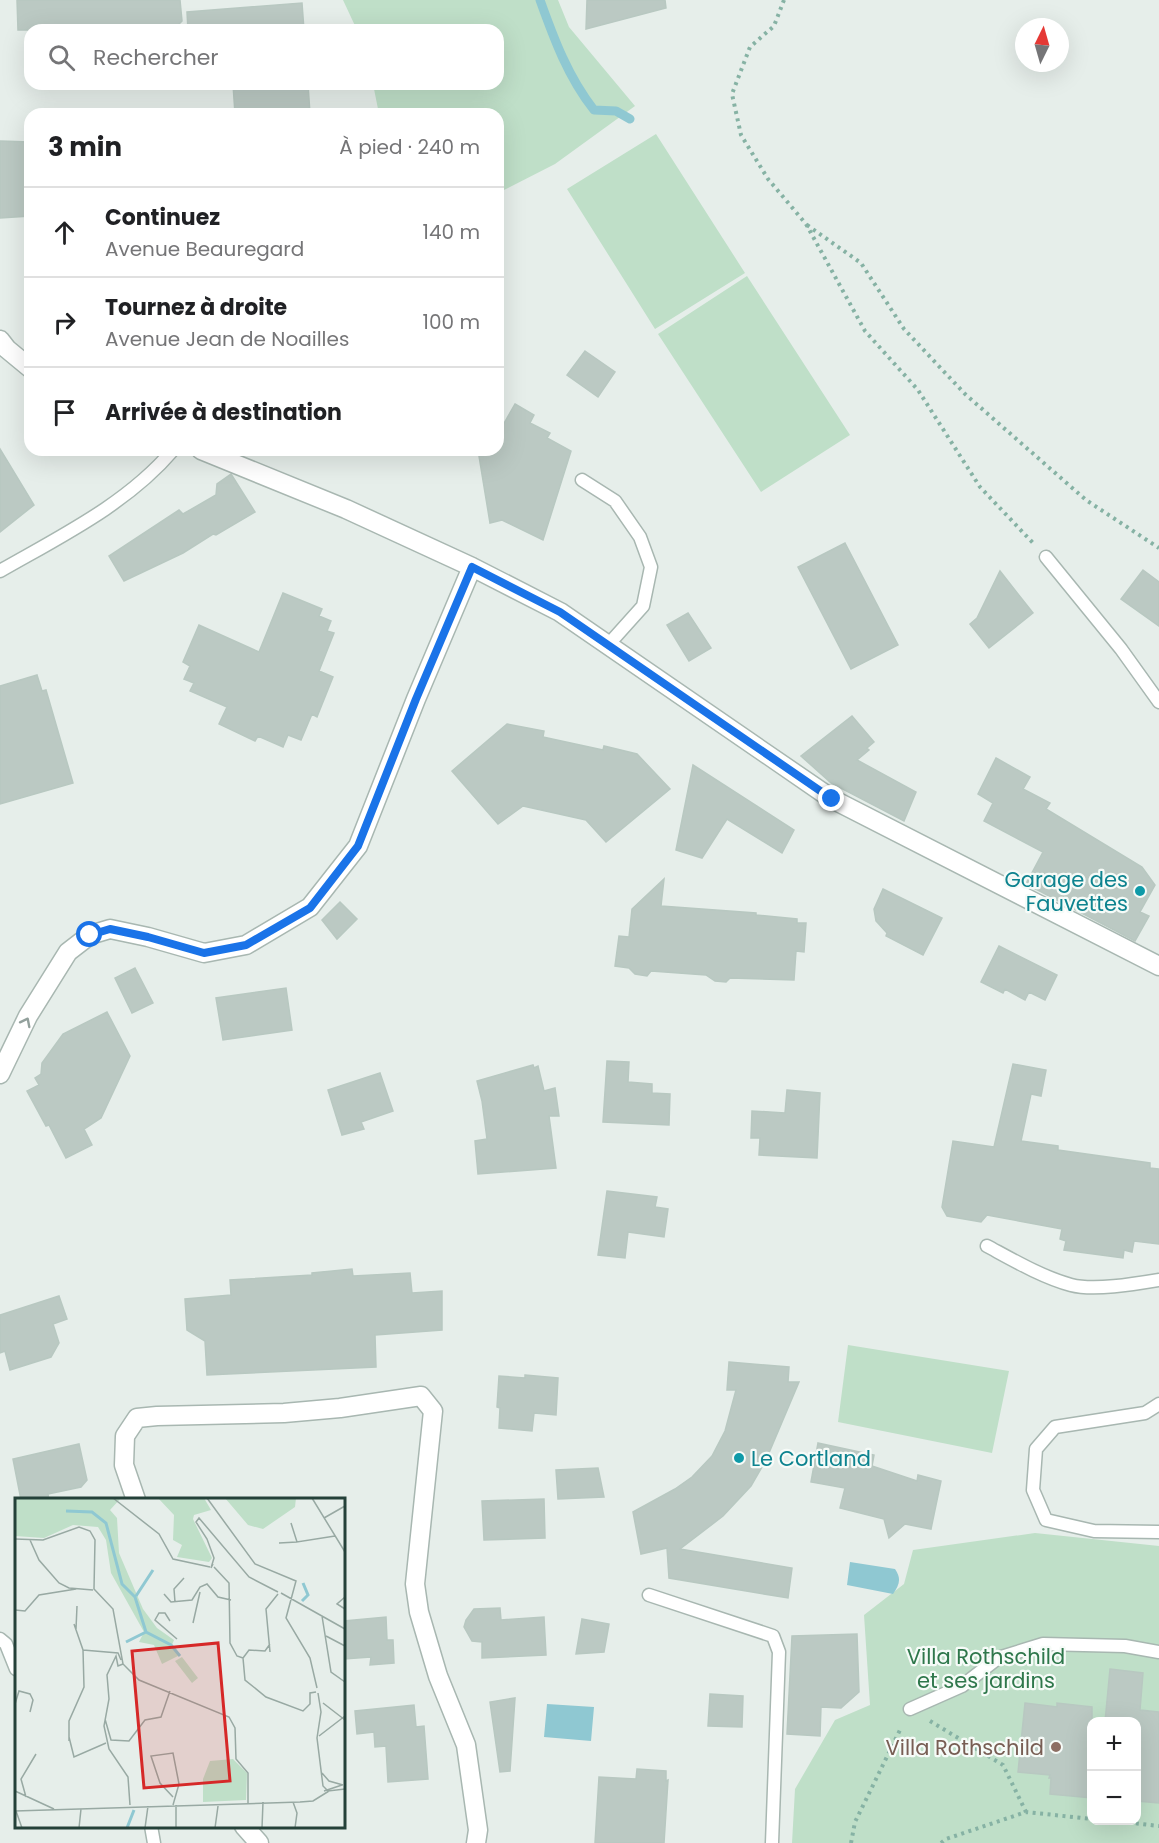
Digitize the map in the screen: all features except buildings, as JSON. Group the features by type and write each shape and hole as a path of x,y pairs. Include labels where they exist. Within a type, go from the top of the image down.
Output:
{"street":[{"path":"0,340 6,349 24,363"},
{"path":"217,456 346,508 472,567 560,612 832,799 1159,966"},
{"path":"0,1074 28,1016 68,952 90,935 110,929 204,953 246,945 310,908 358,846 425,677 472,567"},
{"path":"135,1498 124,1465 125,1436 137,1418 284,1413 340,1408 421,1396 433,1411 415,1584 418,1612 438,1676 466,1745 478,1830 476,1843"},
{"path":"245,1828 259,1843"}],"lane":[{"path":"0,571 88,521 155,471 168,456"},
{"path":"582,480 615,501 640,537 651,567 643,606 608,645"},
{"path":"1046,556 1121,649 1159,702"},
{"path":"987,1246 1022,1265 1072,1286 1117,1287 1159,1280"},
{"path":"1159,1404 1145,1413 1055,1427 1036,1449 1033,1490 1046,1520 1094,1532 1159,1532"},
{"path":"649,1595 772,1636 779,1652 772,1843"},
{"path":"0,1639 6,1644 15,1666"},
{"path":"910,1710 962,1686 998,1658 1043,1644 1125,1646 1159,1652"},
{"path":"151,1828 154,1843"}],"path":[{"path":"784,0 774,26 750,47 732,94 741,135 768,179 806,224 865,331 918,390 980,487 1046,556"},
{"path":"806,224 861,263 904,329 965,394 1086,500 1159,549"},
{"path":"851,1843 855,1822 910,1710 1003,1765 1026,1812"},
{"path":"941,1843 946,1839 1026,1812 1087,1818"},
{"path":"1141,1824 1159,1826"}],"green space":[{"path":"343,0 558,0 569,27 635,106 555,164 504,190 504,108 378,108 374,90 504,90 504,24 354,24"},
{"path":"656,134 745,273 655,329 567,189"},
{"path":"747,276 850,435 761,492 658,334"},
{"path":"848,1345 1009,1371 992,1453 838,1422"},
{"name":"Villa Rothschild et ses jardins","path":"1035,1533 1159,1546 1159,1843 792,1843 795,1789 835,1720 870,1705 864,1615 904,1584 913,1550"}],"water":[{"path":"850,1562 895,1569 899,1582 897,1588 893,1594 847,1585"},
{"path":"547,1704 594,1707 591,1741 544,1737"}],"waterway":[{"path":"540,0 569,71 594,110 616,111 630,119"}],"place":[{"name":"Garage des Fauvettes","path":"1140,891"},
{"name":"Le Cortland","path":"739,1458"},
{"name":"Villa Rothschild","path":"1056,1747"}],"route":[{"path":"90,935 110,929 204,953 246,945 310,908 358,846 416,699 472,567 560,612 832,799"}]}
